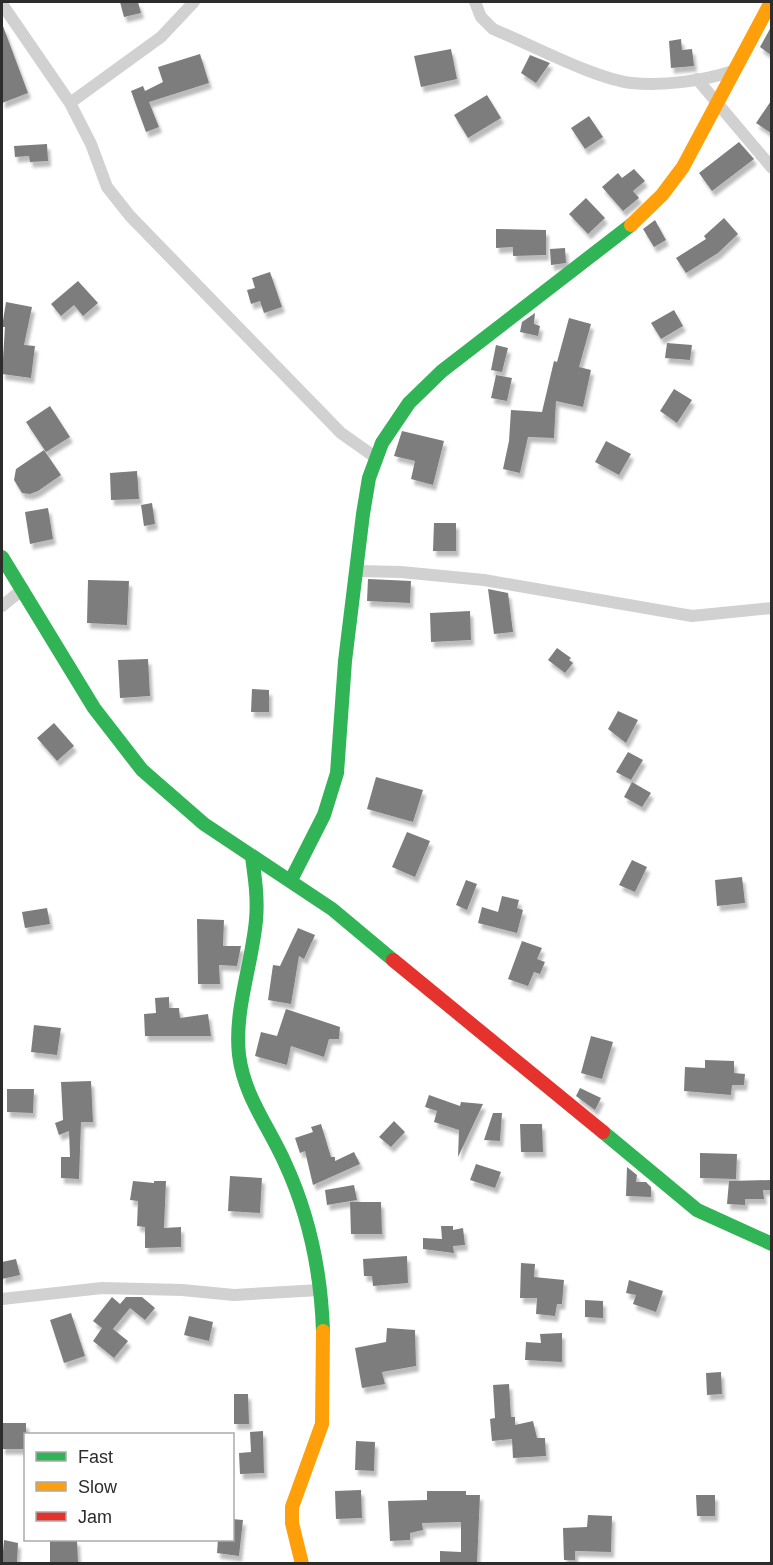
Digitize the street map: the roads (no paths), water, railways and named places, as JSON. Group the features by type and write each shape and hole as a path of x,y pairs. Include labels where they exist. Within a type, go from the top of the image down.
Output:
{"street":[{"path":"70,103 161,37 194,2"},
{"path":"475,2 481,17 493,29 601,74 630,83 659,84 733,71"},
{"path":"291,880 328,806 337,776 343,730 344,673 358,571 360,521 375,457 391,427 414,396 458,357 586,261 649,209 688,164 733,71 759,29 771,2"},
{"path":"2,4 70,103 91,144 106,187 130,216 341,433 375,457"},
{"path":"697,79 771,168"},
{"path":"2,557 94,708 142,770 204,824 332,909 494,1040 697,1210 771,1244"},
{"path":"358,571 401,572 484,580 692,616 771,608"},
{"path":"2,606 23,589"},
{"path":"252,857 257,898 252,946 242,994 238,1043 244,1079 280,1149 296,1191 315,1250 320,1290 322,1424 319,1441 293,1499 291,1516 302,1563"},
{"path":"2,1299 102,1288 182,1290 234,1295 320,1290"}]}
